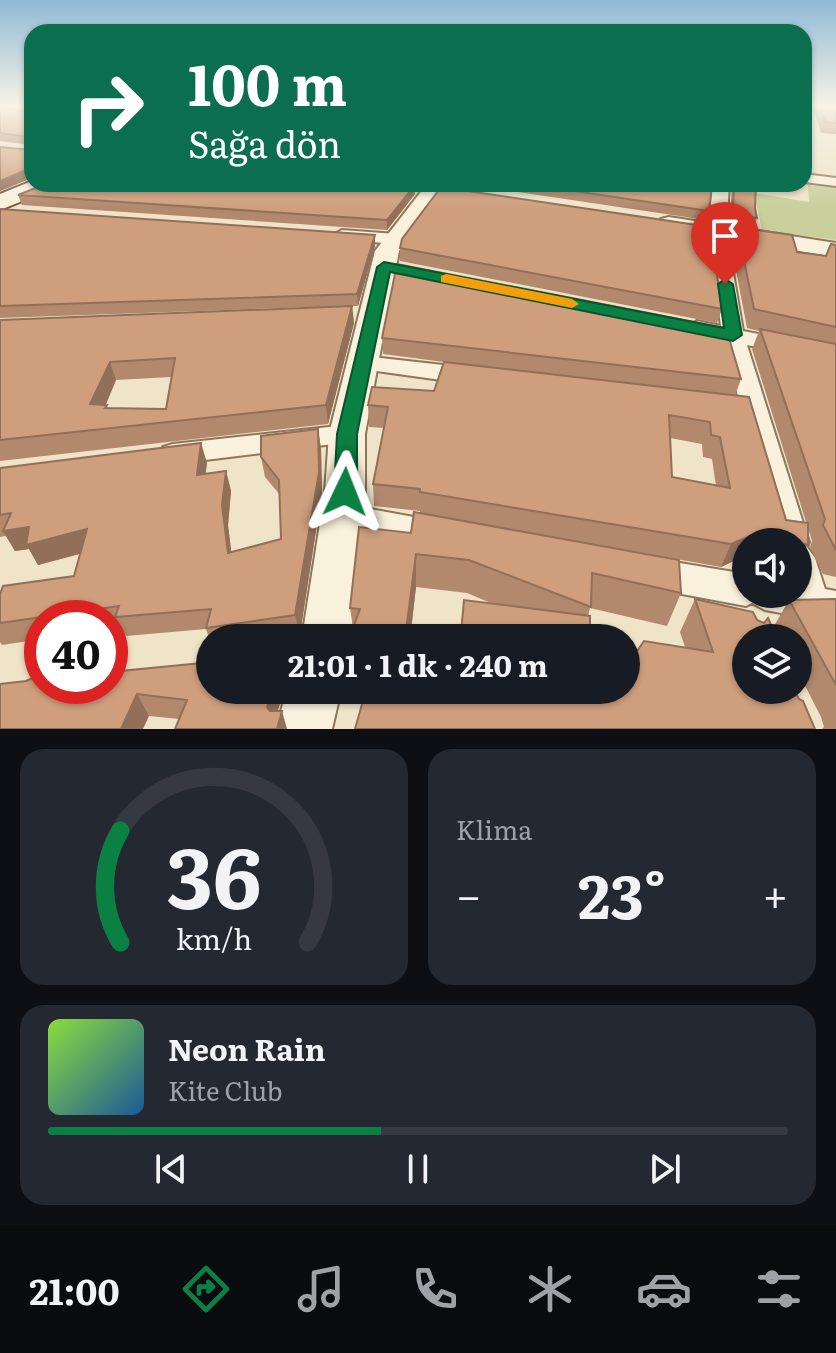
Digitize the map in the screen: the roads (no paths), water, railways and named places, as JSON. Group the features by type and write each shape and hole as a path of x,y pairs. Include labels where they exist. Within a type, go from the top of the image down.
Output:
{"main road":[{"path":"4,206 29,192"}],"street":[{"path":"812,179 836,182"},
{"path":"329,624 343,517 347,434 363,363 366,314 430,192"},
{"path":"720,192 717,232 733,335 789,528"},
{"path":"654,222 836,250"},
{"path":"317,233 393,258"},
{"path":"672,323 836,356"},
{"path":"363,363 488,378"},
{"path":"723,405 755,409"},
{"path":"142,458 347,434"},
{"path":"343,517 466,540"},
{"path":"620,568 732,599"},
{"path":"812,583 824,605"},
{"path":"304,729 310,704"}]}
